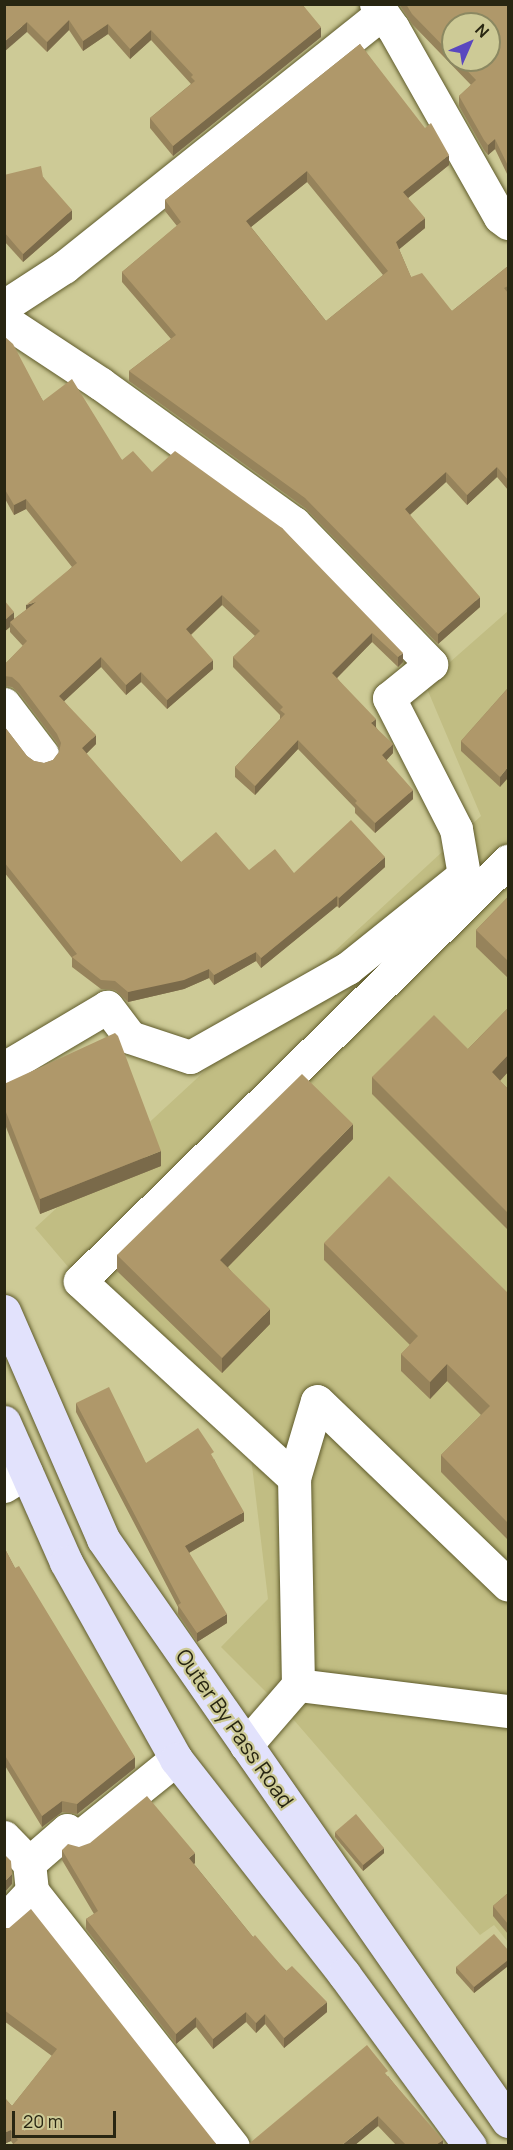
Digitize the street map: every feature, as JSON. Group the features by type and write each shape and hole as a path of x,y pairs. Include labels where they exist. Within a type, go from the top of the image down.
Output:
{"main road":[{"name":"Outer By Pass Road","path":"4,1311 103,1539 246,1745 505,2108"},
{"path":"4,1422 15,1479 66,1562 176,1759 344,1974 470,2145"}],"street":[{"path":"4,306 64,267 379,9 500,217 508,223"},
{"path":"4,320 101,384 294,522 431,664 389,698 456,829 464,875 348,968 190,1057 130,1036 107,1007 4,1068"},
{"path":"4,704 42,754"},
{"path":"294,1478 80,1281 508,861"},
{"path":"246,1745 298,1685 294,1478 317,1401 508,1585"},
{"path":"298,1685 508,1711"},
{"path":"4,1921 31,1876 67,1830 78,1838 176,1759"},
{"path":"4,1837 233,2145"}],"shaded area":[{"path":"508,611 508,1942 494,1925 480,1935 293,1719 221,1647 268,1599 250,1449 156,1370 35,1228 481,816 425,684"}],"building":[{"path":"4,4 302,4 321,27 173,146 150,118 195,81 191,77 193,75 151,30 130,49 108,24 83,41 69,20 47,42 27,22 4,42"},
{"path":"406,4 508,4 508,166 495,139 488,145 459,96 476,80 468,72 501,72 501,12 441,12 441,44 412,14"},
{"path":"360,44 425,128 431,123 449,155 403,192 425,218 396,242 411,277 422,273 452,311 508,266 508,286 504,288 508,293 508,480 497,467 467,495 446,472 405,509 480,597 438,634 305,498 129,371 176,335 122,272 181,222 165,200","holes":["307,171 388,271 326,321 246,221"]},
{"path":"41,166 43,177 72,210 23,254 4,232 4,175"},
{"path":"4,336 13,344 43,401 72,379 122,460 133,451 152,472 175,451 282,528 403,653 398,657 372,633 332,673 376,719 371,723 393,744 382,755 413,790 375,823 298,740 255,786 235,767 285,714 280,710 283,707 233,657 260,631 222,595 186,629 213,660 167,700 141,672 126,685 101,657 59,696 96,735 82,748 181,862 216,832 249,870 275,849 294,873 351,820 385,857 339,898 337,896 261,958 256,952 214,975 209,969 184,980 128,992 115,981 101,980 72,957 77,954 4,862 4,840 6,838 4,836 4,726 27,756 34,761 44,763 53,760 59,752 61,743 57,734 19,683 12,677 4,676 4,665 27,641 10,622 36,602 26,605 77,563 26,499 14,505 4,488"},
{"path":"4,600 14,612 4,621"},
{"path":"508,688 508,767 500,777 461,741"},
{"path":"508,897 508,961 476,930"},
{"path":"508,1008 508,1055 492,1072 508,1089 508,1213 372,1077 434,1015 468,1049"},
{"path":"115,1033 161,1151 40,1199 4,1107 4,1084"},
{"path":"302,1074 353,1124 220,1260 270,1309 222,1358 117,1255"},
{"path":"389,1176 508,1293 508,1523 441,1455 490,1406 447,1364 430,1382 401,1354 418,1336 324,1243"},
{"path":"109,1387 146,1463 198,1428 214,1452 211,1454 244,1512 185,1546 227,1614 197,1633 178,1605 181,1603 76,1403"},
{"path":"4,1547 15,1568 19,1566 135,1757 77,1804 62,1801 42,1816 4,1754"},
{"path":"147,1796 195,1853 189,1858 253,1937 255,1935 286,1971 292,1966 327,2002 284,2038 265,2014 256,2023 246,2012 213,2039 196,2017 176,2034 86,1919 98,1911 62,1850 68,1844 79,1847 90,1843"},
{"path":"356,1814 384,1848 363,1865 335,1832"},
{"path":"4,1854 11,1861 12,1874 4,1882"},
{"path":"508,1893 508,1924 493,1906"},
{"path":"31,1909 217,2145 12,2145 18,2140 11,2130 4,2133 4,2097 12,2106 57,2049 4,2010 4,1928 9,1928"},
{"path":"494,1934 508,1950 508,1960 474,1987 456,1967"},
{"path":"367,2045 388,2071 385,2073 443,2140 436,2145 406,2145 378,2116 342,2145 248,2145 251,2142"}]}
